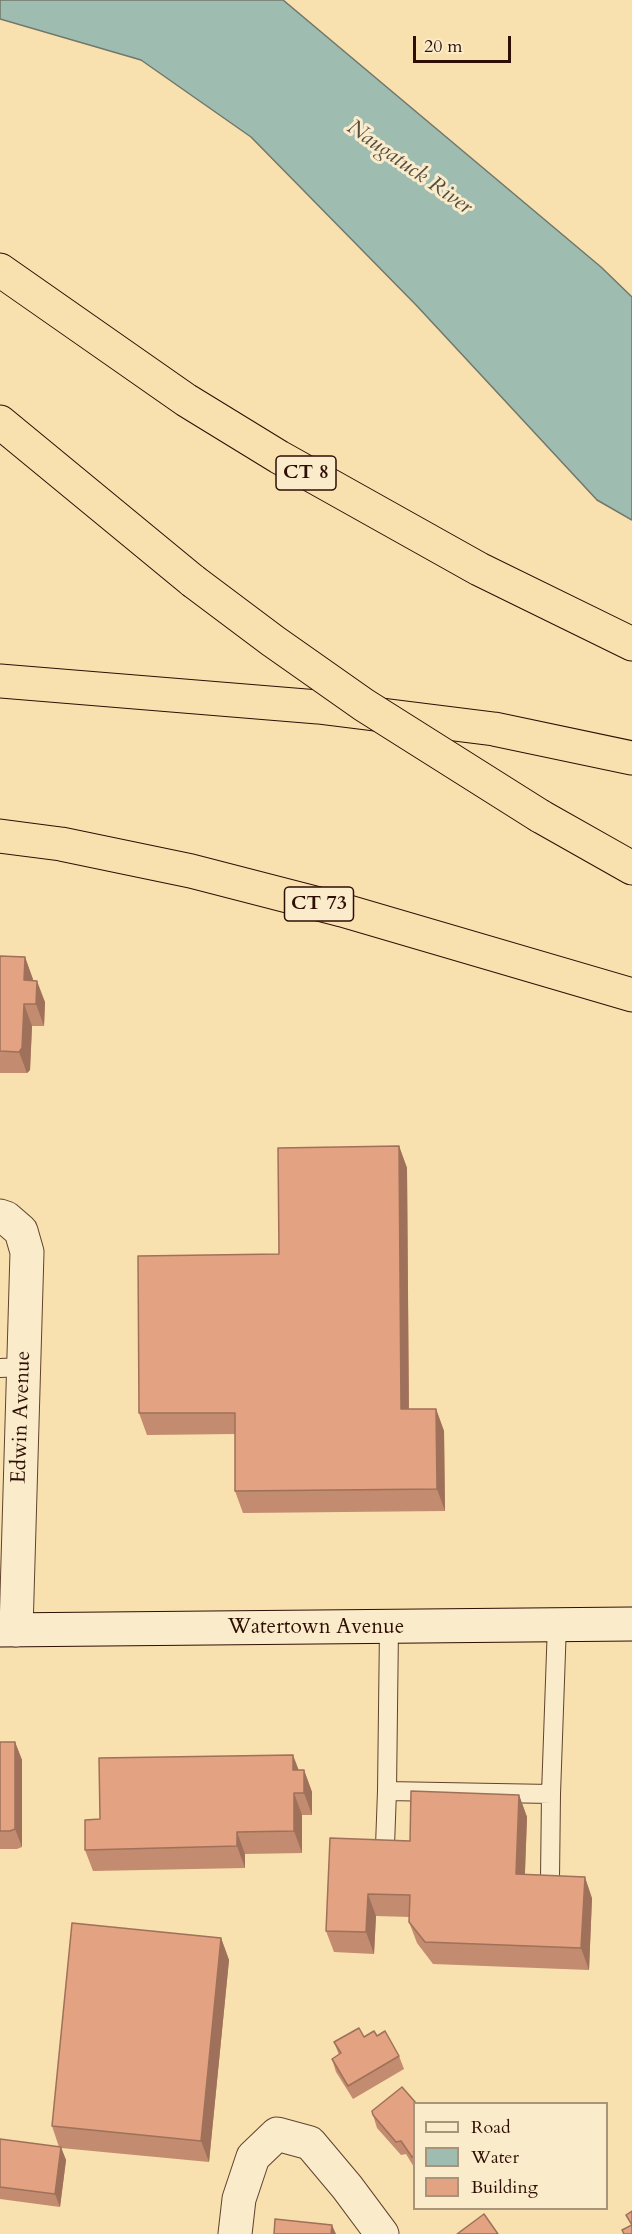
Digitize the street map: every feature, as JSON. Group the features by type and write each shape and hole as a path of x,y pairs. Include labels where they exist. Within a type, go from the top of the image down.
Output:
{"highway":[{"name":"CT 8","path":"0,270 186,400 279,457 480,568 632,644"},
{"path":"0,422 193,581 273,641 364,705 540,816 632,868"},
{"path":"0,681 318,706 494,729 632,758"},
{"name":"CT 73","path":"0,836 61,844 191,871 342,910 632,995"}],"street":[{"name":"Edwin Avenue","path":"0,1216 6,1218 21,1231 27,1252 12,1367 8,1630"},
{"name":"Watertown Avenue","path":"8,1630 632,1624"},
{"path":"235,2234 239,2199 253,2157 277,2134 310,2144 347,2187 382,2234"}],"lane":[{"path":"550,1878 557,1624"},
{"path":"385,1846 389,1628"},
{"path":"387,1791 551,1794"}],"water":[{"name":"Naugatuck River","path":"0,0 283,0 601,267 632,297 632,520 597,500 417,306 251,137 141,60 0,19"}],"building":[{"path":"0,956 25,957 24,980 37,981 36,1004 24,1004 22,1048 19,1052 0,1051"},
{"path":"399,1146 401,1409 436,1409 437,1489 235,1491 235,1413 139,1413 138,1256 279,1254 278,1148"},
{"path":"0,1742 15,1742 15,1829 10,1831 0,1831"},
{"path":"293,1755 293,1770 304,1770 304,1793 294,1793 294,1831 237,1832 237,1846 85,1850 85,1820 100,1819 99,1758"},
{"path":"411,1791 519,1795 516,1874 585,1877 581,1948 425,1942 409,1922 410,1895 368,1894 366,1932 326,1931 330,1838 410,1841"},
{"path":"72,1923 221,1938 201,2141 52,2126"},
{"path":"359,2028 364,2037 374,2031 377,2036 385,2031 399,2056 348,2086 332,2059 341,2053 334,2042"},
{"path":"402,2087 415,2102 413,2102 413,2156 401,2141 396,2142 372,2111"},
{"path":"0,2139 61,2147 55,2194 0,2187"},
{"path":"632,2211 632,2225 626,2215"},
{"path":"484,2214 498,2234 457,2234"},
{"path":"275,2219 332,2225 331,2234 274,2234"},
{"path":"632,2225 632,2234 624,2234 622,2230"}]}
